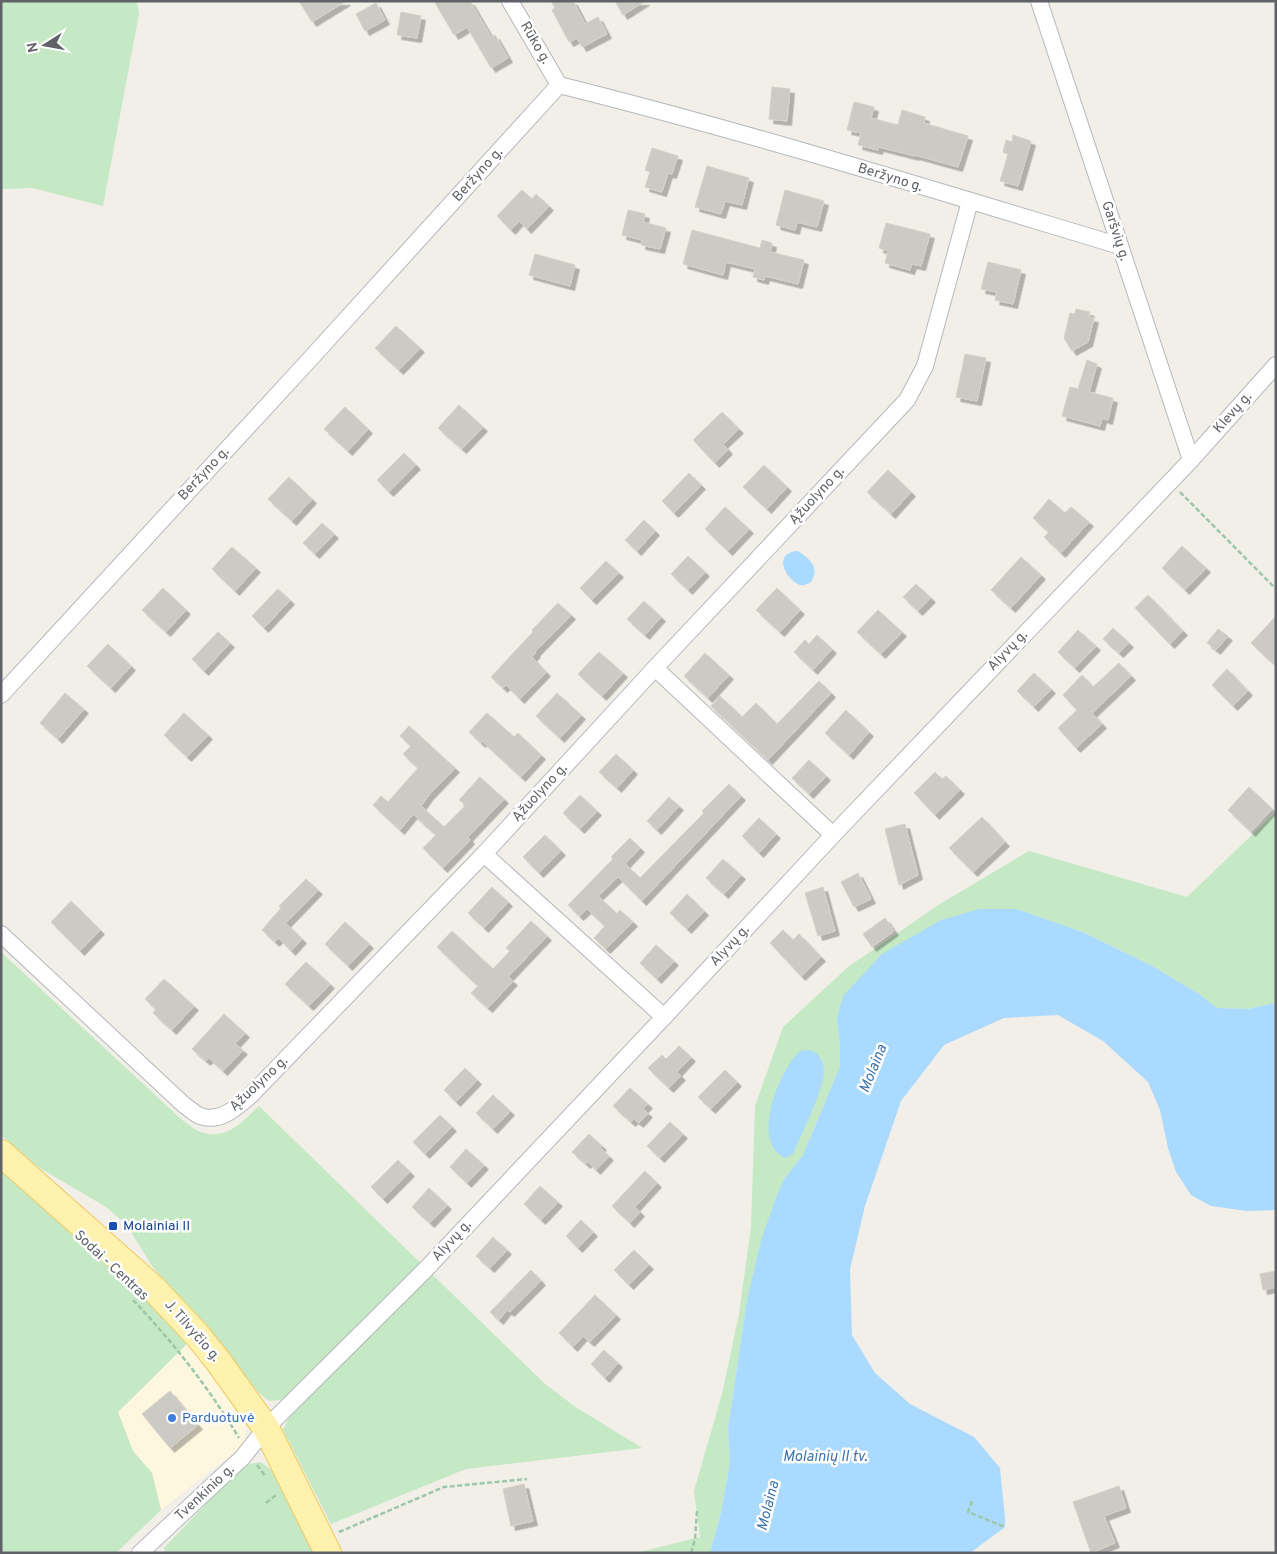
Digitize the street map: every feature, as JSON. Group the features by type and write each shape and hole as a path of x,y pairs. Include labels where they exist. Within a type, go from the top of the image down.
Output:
{"main road":[{"name":"J. Tilvyčio g.","path":"1,1153 153,1288 218,1361 266,1428 325,1546"}],"street":[{"name":"Rūko g.","path":"510,1 559,85"},
{"name":"Garšvių g.","path":"1039,1 1190,460"},
{"name":"Beržyno g.","path":"1,695 559,85 754,137 1120,246"},
{"name":"Ąžuolyno g.","path":"1,934 184,1105 200,1116 215,1117 231,1113 250,1096 484,854 655,668 907,400 925,366 970,201"},
{"name":"Klevų g.","path":"1190,460 1276,365"},
{"name":"Alyvų g.","path":"266,1428 426,1269 832,836 1190,460"},
{"path":"655,668 832,836"},
{"path":"484,854 664,1017"},
{"name":"Tvenkinio g.","path":"140,1553 247,1454 266,1428"}],"path":[{"path":"1169,482 1276,589"},
{"name":"Sodai - Centras","path":"132,1298 201,1379 238,1436 247,1454 268,1479"},
{"path":"325,1546 444,1488 527,1480"},
{"path":"266,1503 279,1492 282,1499"},
{"path":"972,1501 968,1512 1005,1527"},
{"path":"691,1553 697,1511"}],"shaded area":[{"path":"190,1341 245,1420 245,1440 240,1448 161,1510 152,1473 133,1451 118,1412"}],"green space":[{"path":"1,1 137,1 139,14 103,206 32,188 1,189"},
{"path":"1276,812 1276,1003 1248,1009 1217,1008 1199,994 1154,967 1085,933 1017,909 837,1018 840,1066 803,1155 785,1178 747,1300 728,1428 730,1463 720,1517 710,1553 636,1553 700,1537 694,1491 722,1394 739,1314 751,1227 755,1106 783,1027 848,967 940,904 1029,851 1187,897"},
{"path":"1,952 181,1119 196,1130 210,1134 226,1132 240,1124 259,1106 544,1383 574,1406 642,1448 466,1469 331,1524 283,1430 292,1411 294,1392 280,1400 269,1401 258,1392 152,1266 126,1224 106,1207 38,1167 1,1135"},
{"path":"1,1169 127,1279 190,1341 118,1412 133,1451 152,1473 161,1510 116,1553 1,1553"},
{"path":"261,1462 275,1473 315,1553 166,1553 164,1548 243,1465"}],"water":[{"path":"797,551 811,562 814,569 812,581 804,585 799,585 789,576 783,564 784,558 788,553"},
{"name":"Molainių II tv.","path":"980,909 1017,909 1085,933 1154,967 1199,994 1217,1008 1248,1009 1276,1003 1276,1210 1247,1211 1211,1206 1191,1195 1176,1172 1168,1148 1160,1110 1148,1082 1103,1041 1058,1015 1004,1018 944,1045 901,1101 865,1206 850,1269 852,1335 875,1373 910,1404 974,1437 1000,1468 1005,1527 970,1553 710,1553 720,1517 730,1463 728,1428 747,1300 762,1237 779,1190 785,1178 803,1155 840,1066 837,1018 843,996 882,954 941,920"},
{"path":"810,1050 816,1053 822,1061 824,1067 823,1079 793,1154 785,1158 775,1150 770,1138 769,1123 772,1106 777,1089 792,1060 800,1051"}],"building":[{"path":"299,1 346,1 312,22"},
{"path":"434,1 470,1 491,37 495,35 508,58 491,68 467,27 454,35"},
{"path":"551,1 573,1 585,24 598,17 607,34 582,47 577,38 569,42 552,10 555,8"},
{"path":"615,1 645,1 623,15"},
{"path":"376,3 385,20 365,31 356,14"},
{"path":"401,12 421,16 417,38 397,35"},
{"path":"772,87 790,89 787,121 769,119"},
{"path":"854,102 874,107 871,118 898,125 902,110 925,117 924,123 968,136 958,167 879,147 878,150 858,145 861,133 847,130"},
{"path":"1013,135 1031,141 1018,186 1000,181 1008,154 1003,152 1006,140 1012,142"},
{"path":"652,148 678,156 672,174 668,173 662,192 645,187 650,172 645,170"},
{"path":"707,166 749,178 742,205 725,201 721,214 695,207"},
{"path":"522,190 532,199 536,194 549,206 527,229 519,221 511,230 497,216"},
{"path":"785,190 824,201 817,227 797,222 795,230 776,225"},
{"path":"628,210 645,214 643,222 666,228 660,249 641,245 642,240 622,235"},
{"path":"886,223 930,234 921,266 912,264 910,270 885,263 888,251 879,248"},
{"path":"692,230 760,248 762,240 772,243 770,252 804,260 798,284 765,276 764,280 753,277 755,269 726,262 723,275 683,264"},
{"path":"535,254 575,265 570,286 529,275"},
{"path":"988,262 1021,270 1013,304 995,300 997,292 981,289"},
{"path":"1076,309 1090,312 1088,317 1094,318 1088,342 1072,351 1064,338 1070,313 1075,314"},
{"path":"396,326 420,348 399,370 375,348"},
{"path":"965,354 986,358 977,401 956,397"},
{"path":"1087,360 1097,364 1089,392 1113,398 1108,420 1102,418 1100,426 1062,416 1070,387 1078,389"},
{"path":"459,405 483,427 462,449 438,428"},
{"path":"345,407 368,429 348,451 324,429"},
{"path":"722,412 739,429 723,444 728,450 715,463 693,440"},
{"path":"404,453 416,465 389,492 377,480"},
{"path":"764,465 787,487 767,509 743,487"},
{"path":"888,470 911,492 891,514 867,492"},
{"path":"689,473 701,485 674,513 662,501"},
{"path":"289,477 312,499 292,521 268,499"},
{"path":"1049,499 1065,513 1071,507 1089,522 1061,553 1044,537 1049,532 1033,518"},
{"path":"725,507 749,529 728,551 705,529"},
{"path":"644,520 655,531 637,551 625,540"},
{"path":"322,523 334,534 315,554 303,543"},
{"path":"1182,546 1206,568 1185,590 1162,568"},
{"path":"232,547 256,568 235,591 212,569"},
{"path":"688,556 705,572 688,590 671,574"},
{"path":"1021,557 1041,575 1011,608 991,590"},
{"path":"606,561 619,573 592,600 580,588"},
{"path":"916,584 931,598 918,611 903,597"},
{"path":"163,588 186,610 166,632 142,610"},
{"path":"777,588 800,610 780,632 756,610"},
{"path":"278,589 290,600 264,628 252,616"},
{"path":"1148,595 1183,631 1170,644 1135,608"},
{"path":"644,601 661,617 645,635 627,619"},
{"path":"558,603 571,615 535,652 532,657 546,672 520,699 506,685 503,688 491,677"},
{"path":"878,610 902,632 881,654 857,632"},
{"path":"1276,616 1276,666 1251,643"},
{"path":"1113,628 1129,643 1119,653 1103,639"},
{"path":"1218,629 1228,636 1216,650 1207,643"},
{"path":"1078,630 1096,646 1075,668 1058,652"},
{"path":"218,632 230,643 204,671 192,659"},
{"path":"817,635 832,649 813,670 794,652 805,640 809,644"},
{"path":"108,644 131,666 111,688 87,666"},
{"path":"599,652 623,673 602,696 578,674"},
{"path":"705,653 729,675 708,698 684,676"},
{"path":"1119,663 1131,676 1092,713 1102,724 1076,748 1058,728 1077,710 1063,695 1082,675 1093,687"},
{"path":"1227,669 1248,691 1233,706 1212,685"},
{"path":"1034,673 1051,689 1034,707 1017,691"},
{"path":"819,681 831,693 768,760 711,706 720,696 742,717 756,703 777,724"},
{"path":"65,693 84,709 58,739 40,723"},
{"path":"557,693 581,715 560,738 536,716"},
{"path":"846,710 869,732 849,755 825,733"},
{"path":"184,713 208,735 187,757 164,735"},
{"path":"487,713 514,737 518,733 541,755 521,777 482,741 481,743 469,732"},
{"path":"409,726 455,768 421,806 444,827 466,805 459,800 480,777 504,799 468,837 470,840 443,868 423,848 436,835 413,814 400,830 373,805 381,796 388,802 418,768 403,754 411,746 400,736"},
{"path":"616,754 633,770 617,788 599,772"},
{"path":"809,760 826,776 809,794 792,778"},
{"path":"935,772 942,779 946,776 960,790 935,815 914,793"},
{"path":"729,784 741,796 642,901 618,877 598,896 617,914 620,910 633,922 606,949 594,938 605,926 587,909 579,916 568,905 613,859 611,857 630,838 640,848 625,864 640,878 704,813 702,811"},
{"path":"1249,787 1272,809 1251,832 1228,810"},
{"path":"580,795 597,811 580,829 563,813"},
{"path":"669,797 679,806 657,830 647,821"},
{"path":"982,817 1005,842 973,872 949,848"},
{"path":"759,818 776,834 759,853 742,836"},
{"path":"905,824 918,875 899,885 885,829"},
{"path":"545,835 561,851 539,873 523,857"},
{"path":"723,859 741,875 724,894 706,878"},
{"path":"858,873 871,899 854,907 841,882"},
{"path":"306,879 318,890 286,923 302,939 291,951 279,938 275,942 262,930 281,908 279,906"},
{"path":"492,887 508,902 484,928 468,913"},
{"path":"823,887 835,931 818,936 805,893"},
{"path":"687,894 704,911 687,929 670,913"},
{"path":"71,901 100,930 80,951 51,922"},
{"path":"885,918 894,931 872,947 863,934"},
{"path":"531,921 547,936 508,977 513,981 488,1008 471,993 478,986 437,947 452,931 493,969 510,951 506,948"},
{"path":"345,922 369,944 348,966 325,944"},
{"path":"783,930 793,940 799,934 821,957 801,976 770,943"},
{"path":"656,945 674,961 657,979 640,963"},
{"path":"306,962 330,984 309,1006 285,984"},
{"path":"164,979 194,1006 172,1030 153,1013 156,1009 145,999"},
{"path":"224,1014 245,1033 235,1044 243,1050 223,1071 209,1058 206,1061 192,1049"},
{"path":"679,1046 691,1057 677,1072 681,1076 669,1088 648,1068 662,1055 666,1059"},
{"path":"465,1068 477,1080 456,1102 444,1090"},
{"path":"725,1070 737,1082 711,1109 698,1097"},
{"path":"630,1088 648,1104 643,1109 648,1113 639,1123 634,1119 631,1122 613,1106"},
{"path":"493,1095 510,1111 493,1129 476,1113"},
{"path":"440,1115 452,1127 425,1154 413,1142"},
{"path":"670,1122 683,1134 660,1158 647,1146"},
{"path":"589,1134 602,1146 600,1148 609,1156 596,1170 588,1162 586,1164 572,1152"},
{"path":"466,1149 484,1165 467,1183 450,1167"},
{"path":"398,1160 410,1172 383,1199 371,1187"},
{"path":"645,1171 657,1183 635,1207 640,1212 630,1223 612,1206"},
{"path":"540,1186 558,1202 541,1220 524,1204"},
{"path":"429,1188 447,1205 430,1223 412,1207"},
{"path":"581,1220 593,1232 578,1248 566,1236"},
{"path":"493,1237 507,1250 490,1268 476,1256"},
{"path":"634,1250 649,1265 629,1285 614,1270"},
{"path":"531,1270 541,1281 510,1312 507,1310 499,1320 490,1312"},
{"path":"1276,1271 1276,1287 1263,1290 1260,1274"},
{"path":"595,1295 616,1315 590,1342 583,1336 573,1347 559,1333"},
{"path":"604,1350 618,1363 605,1378 591,1364"},
{"path":"170,1391 198,1425 170,1448 142,1414"},
{"path":"524,1484 533,1521 511,1526 503,1489"},
{"path":"1119,1486 1126,1508 1104,1516 1115,1543 1091,1553 1073,1502"}],"place":[{"name":"Molainiai II","path":"113,1226"},
{"name":"Parduotuvė","path":"172,1418"}],"water label":[{"name":"Molaina","path":"874,1069"},
{"name":"Molaina","path":"769,1506"}]}
